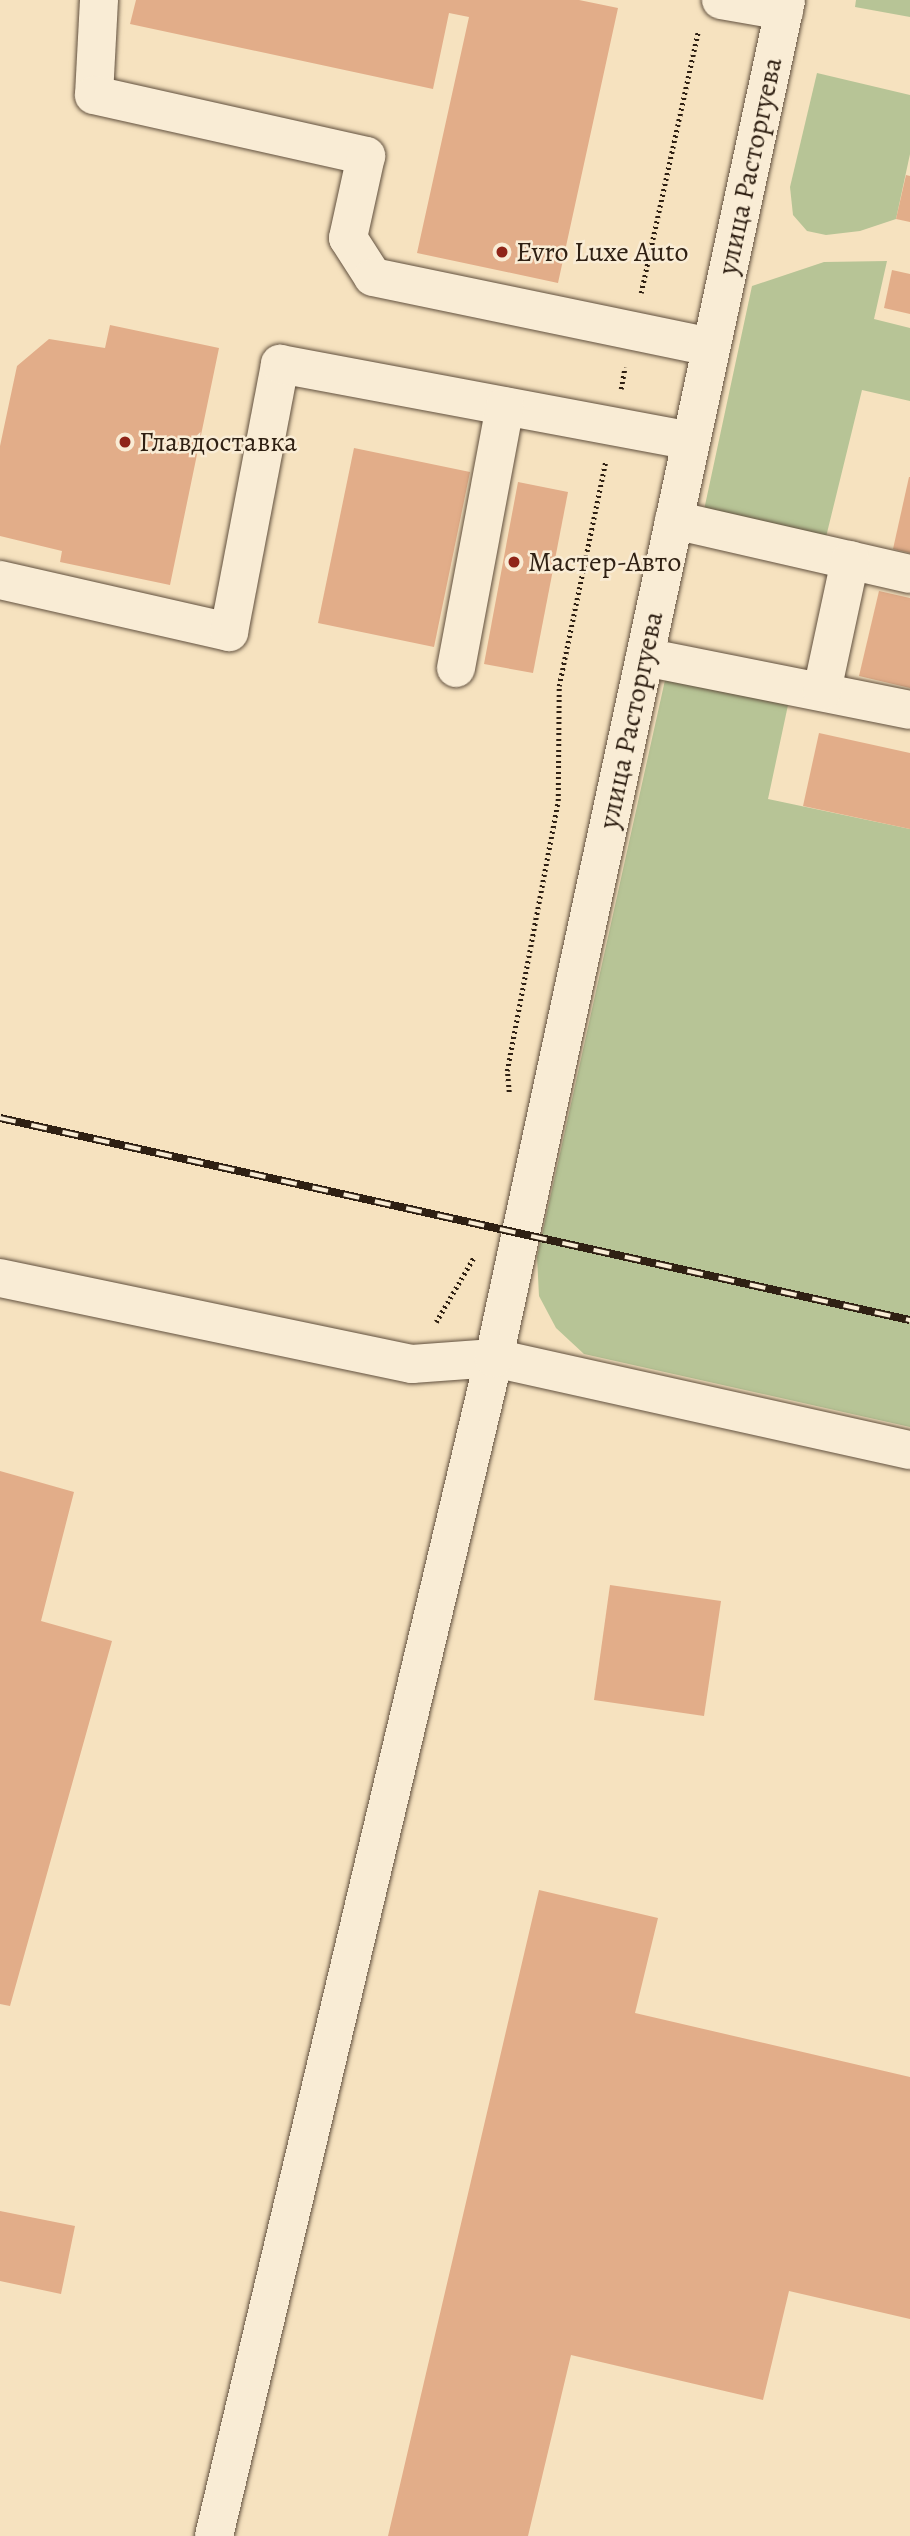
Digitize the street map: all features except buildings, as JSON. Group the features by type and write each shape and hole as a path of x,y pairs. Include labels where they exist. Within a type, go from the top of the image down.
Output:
{"street":[{"path":"99,0 94,95 366,156 348,238 373,277 711,347"},
{"path":"710,13 785,6"},
{"name":"улица Расторгуева","path":"214,2536 494,1358 785,6"},
{"path":"0,580 229,632 280,364 691,442"},
{"path":"456,668 505,407"},
{"path":"674,520 910,574"},
{"path":"822,691 850,560"},
{"path":"645,657 910,710"},
{"path":"0,1278 412,1364 494,1358 910,1450"}],"path":[{"path":"509,1103 507,1071 558,801 559,686 633,332 710,13"},
{"path":"412,1364 478,1250"}],"green space":[{"path":"856,0 910,0 910,17 855,7"},
{"path":"817,73 910,95 910,154 896,219 860,231 826,235 807,231 793,215 790,187"},
{"path":"887,261 874,319 910,328 910,401 862,390 826,537 704,510 752,286 824,262"},
{"path":"665,680 788,705 768,799 910,829 910,1427 584,1354 556,1328 539,1296 537,1257"}],"railway":[{"path":"0,1118 910,1320"}],"place":[{"name":"Evro Luxe Auto","path":"502,252"},
{"name":"Главдоставка","path":"125,442"},
{"name":"Мастер-Авто","path":"514,562"}]}
